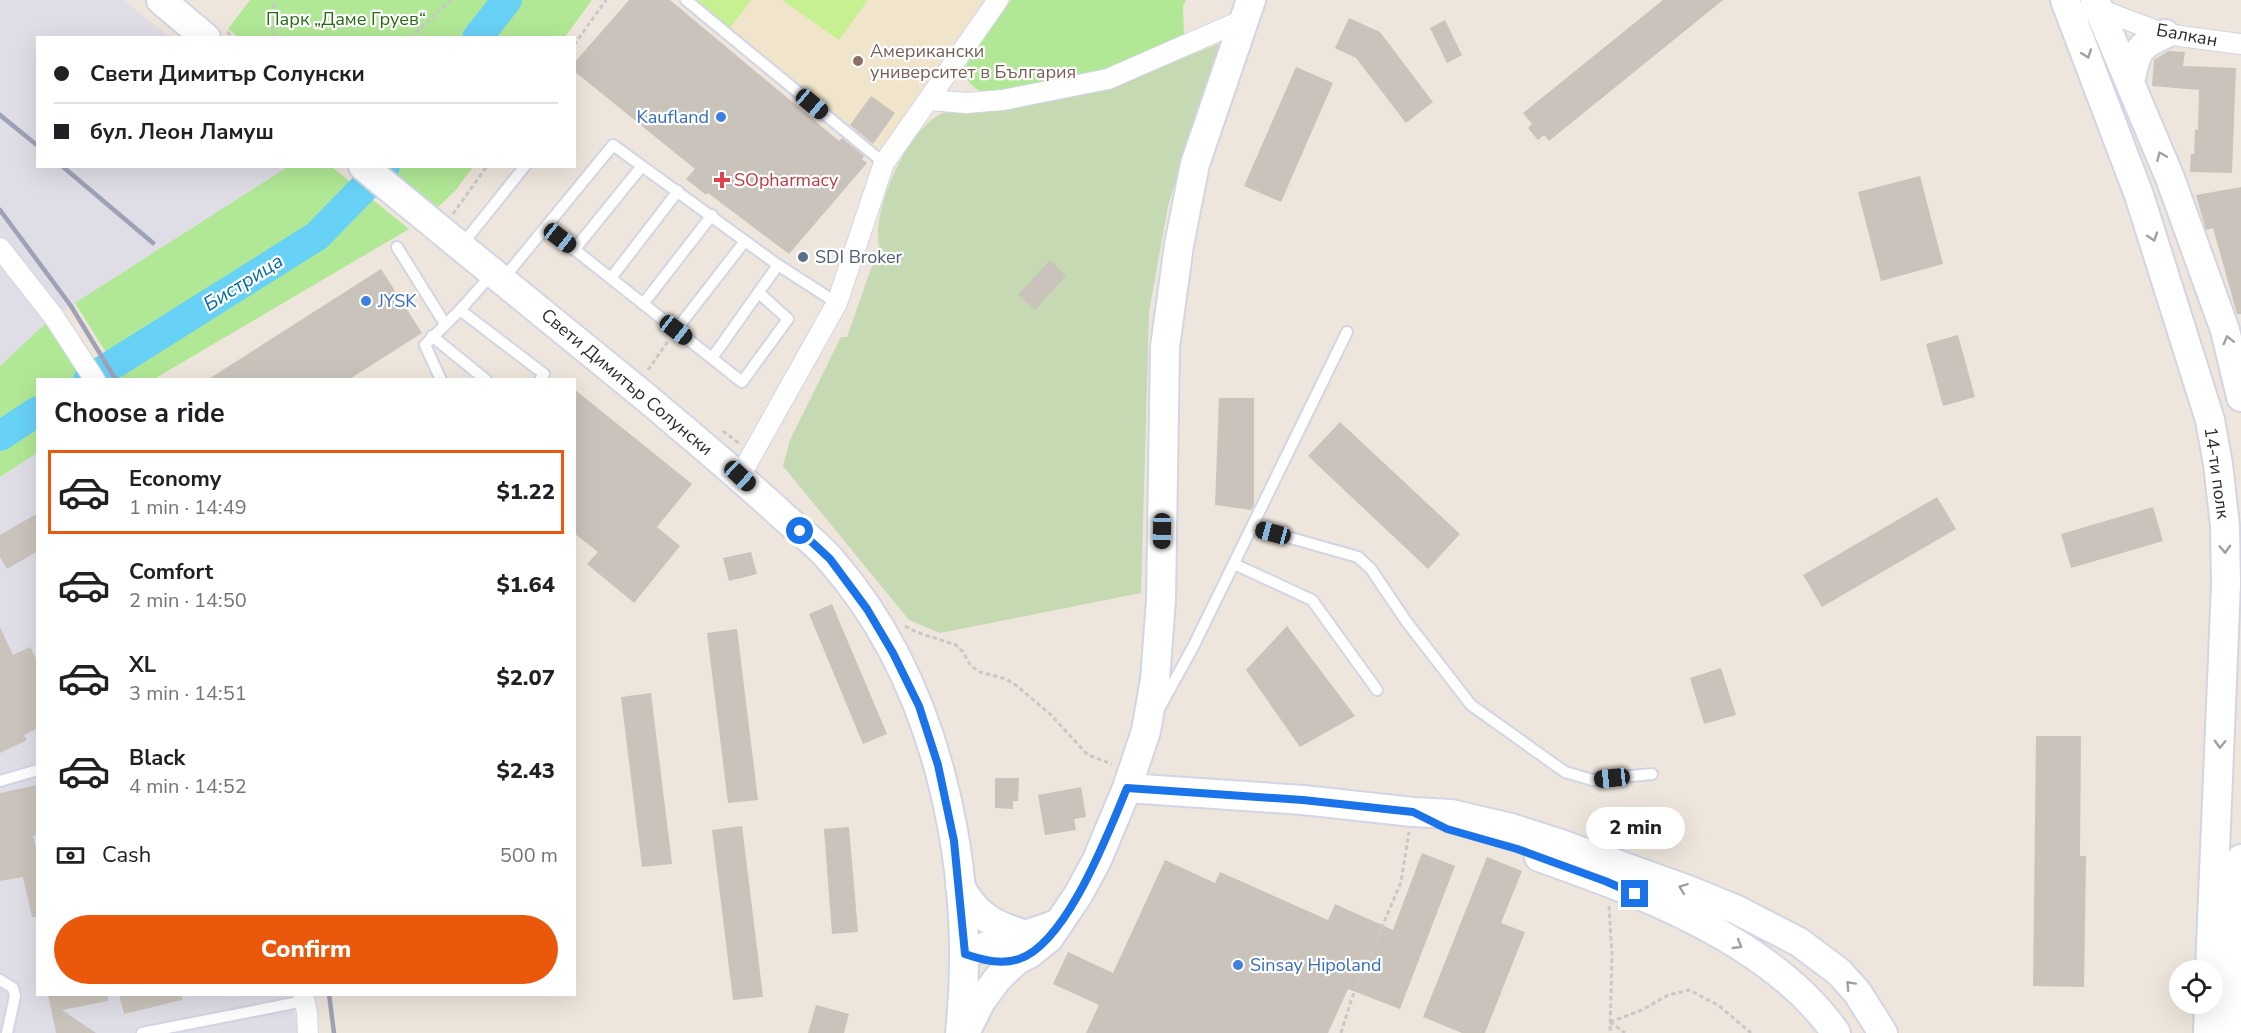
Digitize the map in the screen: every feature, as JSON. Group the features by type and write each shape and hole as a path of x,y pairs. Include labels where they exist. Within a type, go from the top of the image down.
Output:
{"street":[{"path":"161,0 204,36"},
{"path":"746,464 837,303 884,163 998,0"},
{"path":"2069,9 2098,5 2170,178 2225,330 2241,397"},
{"name":"Балкан","path":"2098,5 2165,34 2241,44"},
{"name":"14-ти полк","path":"2069,9 2139,195 2168,281 2210,420 2218,464 2225,526 2226,584 2210,960"},
{"path":"929,100 966,103 1003,100 1107,79 1247,10"},
{"path":"965,954 997,962 1022,947 1040,946 1049,938 1078,896 1097,860 1131,780 1146,731 1155,680 1161,600 1165,347 1179,244 1194,164 1247,10"},
{"path":"2130,83 2135,59 2142,46 2165,34"},
{"name":"Свети Димитър Солунски","path":"366,168 434,217 461,247 497,276 746,464 830,559 867,609 893,653 919,706 938,765 954,841 960,886 965,954 960,1033"},
{"path":"0,248 54,317 94,378"},
{"path":"1131,780 1413,812 1451,814 1511,828 1624,865 1737,910 1798,942 1830,965 1857,992 1883,1033"},
{"path":"1413,812 1447,829 1517,849 1605,881 1698,923 1758,958 1805,995 1836,1033"},
{"path":"2232,1033 2241,859"},
{"path":"960,886 970,904 1022,947"},
{"path":"965,1033 981,1001 1022,947"},
{"path":"303,998 308,1033"},
{"path":"2208,1033 2209,1014"}],"lane":[{"path":"686,0 884,163"},
{"path":"440,378 424,345 546,227 613,146 712,215 778,265 837,303"},
{"path":"574,250 642,166"},
{"path":"461,247 523,168"},
{"path":"611,278 678,191"},
{"path":"643,304 712,215"},
{"path":"546,227 742,382 788,319 759,292"},
{"path":"676,330 745,241"},
{"path":"397,247 445,324"},
{"path":"712,358 778,265"},
{"path":"460,310 544,374 541,378"},
{"path":"1146,731 1193,647 1347,332"},
{"path":"432,336 484,378"},
{"path":"1251,527 1358,557 1371,569 1406,621 1471,705 1565,772 1592,780 1652,774"},
{"path":"1233,564 1312,600 1377,690"},
{"path":"0,781 36,771"},
{"path":"0,980 13,988 15,996 8,1033"},
{"path":"142,1033 170,1030 303,998"}],"path":[{"path":"273,36 275,0"},
{"path":"412,36 451,0"},
{"path":"576,42 606,0"},
{"path":"434,217 453,215 486,168"},
{"path":"646,371 676,330"},
{"path":"717,426 746,464"},
{"path":"898,619 916,632 956,645 971,666 980,672 1006,679 1017,686 1050,714 1088,755 1131,780"},
{"path":"1341,1033 1352,998 1401,882 1413,812"},
{"path":"1605,881 1610,911 1612,955 1610,1033"},
{"path":"1610,1022 1642,1010 1668,995 1689,990 1718,1005 1751,1033"},
{"path":"1610,1022 1625,1033"}],"shaded area":[{"path":"0,0 123,0 169,36 36,36 36,168 287,168 48,321 0,366"},
{"name":"Американски университет в България","path":"695,0 989,0 880,149"},
{"path":"36,454 36,996 291,996 298,1033 0,1033 0,477"}],"green space":[{"name":"Парк „Даме Груев“","path":"250,0 592,0 566,36 237,36 228,29"},
{"path":"695,0 751,0 730,28"},
{"path":"782,0 868,0 839,40"},
{"path":"1011,0 1186,0 1183,6 1184,37 1106,72 989,93 980,91 968,81 964,73 969,59"},
{"path":"1223,42 1204,90 1168,206 1149,312 1141,593 940,633 909,620 783,466 790,440 841,337 847,337 879,246 878,231 886,193 904,155 927,124 939,115 963,111 1007,109 1050,101 1108,86"},
{"path":"286,168 333,168 409,229 156,378 122,378 75,303"},
{"path":"390,168 472,168 455,191 436,209"},
{"path":"48,321 85,378 36,378 36,454 0,477 0,366"}],"building":[{"name":"Kaufland","path":"629,0 670,0 839,141 842,138 864,156 862,159 867,163 789,254 686,179 695,169 576,73 576,61"},
{"path":"1663,0 1723,0 1549,141 1544,135 1538,140 1528,128 1532,124 1523,113"},
{"path":"1349,18 1380,32 1433,102 1406,123 1356,58 1335,48"},
{"path":"1445,20 1462,55 1447,63 1430,28"},
{"path":"2168,51 2185,52 2183,66 2236,68 2232,173 2190,172 2191,154 2194,154 2195,129 2198,130 2199,90 2152,86 2154,60"},
{"path":"1296,67 1333,83 1281,202 1244,186"},
{"path":"871,96 895,113 873,144 850,125"},
{"path":"1920,176 1943,264 1881,281 1858,192"},
{"path":"2241,187 2241,314 2237,314 2213,228 2206,230 2196,195"},
{"path":"1050,260 1066,276 1035,310 1018,295"},
{"name":"JYSK","path":"381,269 422,333 351,378 210,378"},
{"path":"1958,335 1975,397 1943,406 1926,344"},
{"path":"576,391 692,484 657,527 680,546 634,603 587,564 598,552 576,535"},
{"path":"1219,398 1254,398 1254,505 1251,510 1215,505"},
{"path":"1340,422 1460,534 1428,569 1308,456"},
{"path":"1937,497 1956,529 1822,607 1803,575"},
{"path":"2153,507 2163,541 2071,568 2061,534"},
{"path":"36,514 36,552 7,569 0,557 0,535"},
{"path":"751,552 757,574 729,581 723,558"},
{"path":"832,604 887,734 863,744 809,614"},
{"path":"1287,626 1355,716 1300,747 1246,670"},
{"path":"0,627 13,655 30,647 36,658 36,729 24,735 27,740 0,753"},
{"path":"737,629 758,800 728,803 707,633"},
{"path":"1721,668 1736,715 1704,724 1690,678"},
{"path":"651,693 672,864 642,867 621,697"},
{"path":"2036,736 2081,736 2080,856 2086,856 2084,987 2033,986"},
{"path":"995,778 1019,778 1018,801 1013,801 1013,809 995,808"},
{"path":"36,785 36,835 33,836 36,847 36,917 32,917 23,877 0,881 0,793"},
{"path":"1081,787 1086,817 1074,819 1076,830 1045,835 1038,795"},
{"path":"742,826 763,997 733,1000 712,830"},
{"path":"849,827 858,932 832,934 824,829"},
{"path":"1422,853 1455,866 1400,1009 1348,989 1328,1033 1086,1033 1099,1005 1053,984 1068,952 1113,973 1165,860 1215,883 1220,872 1328,920 1335,904 1393,930"},
{"path":"1487,857 1522,871 1501,923 1525,932 1485,1033 1462,1033 1423,1017"},
{"path":"48,996 108,996 108,1001 62,1010 96,1033 56,1033"},
{"path":"120,996 182,996 182,1000 124,1014"},
{"path":"816,1005 849,1014 844,1033 808,1033"}],"waterway":[{"name":"Бистрица","path":"479,36 507,0"},
{"name":"Бистрица","path":"91,378 317,236 383,168"},
{"name":"Бистрица","path":"0,436 36,412"}],"railway":[{"path":"0,115 36,144"},
{"path":"64,168 153,243"},
{"path":"0,210 71,306 115,378"},
{"path":"329,996 334,1033"}],"place":[{"name":"Американски университет в България","path":"858,61"},
{"name":"Kaufland","path":"721,117"},
{"name":"SOpharmacy","path":"722,180"},
{"name":"SDI Broker","path":"803,257"},
{"name":"JYSK","path":"366,301"},
{"name":"Sinsay Hipoland","path":"1238,965"}],"route":[{"path":"800,531 830,559 867,609 893,653 919,706 938,765 954,841 965,954 997,962 1017,960 1029,954 1049,938 1078,896 1097,860 1127,788 1303,800 1413,812 1447,829 1517,849 1635,894"}]}
